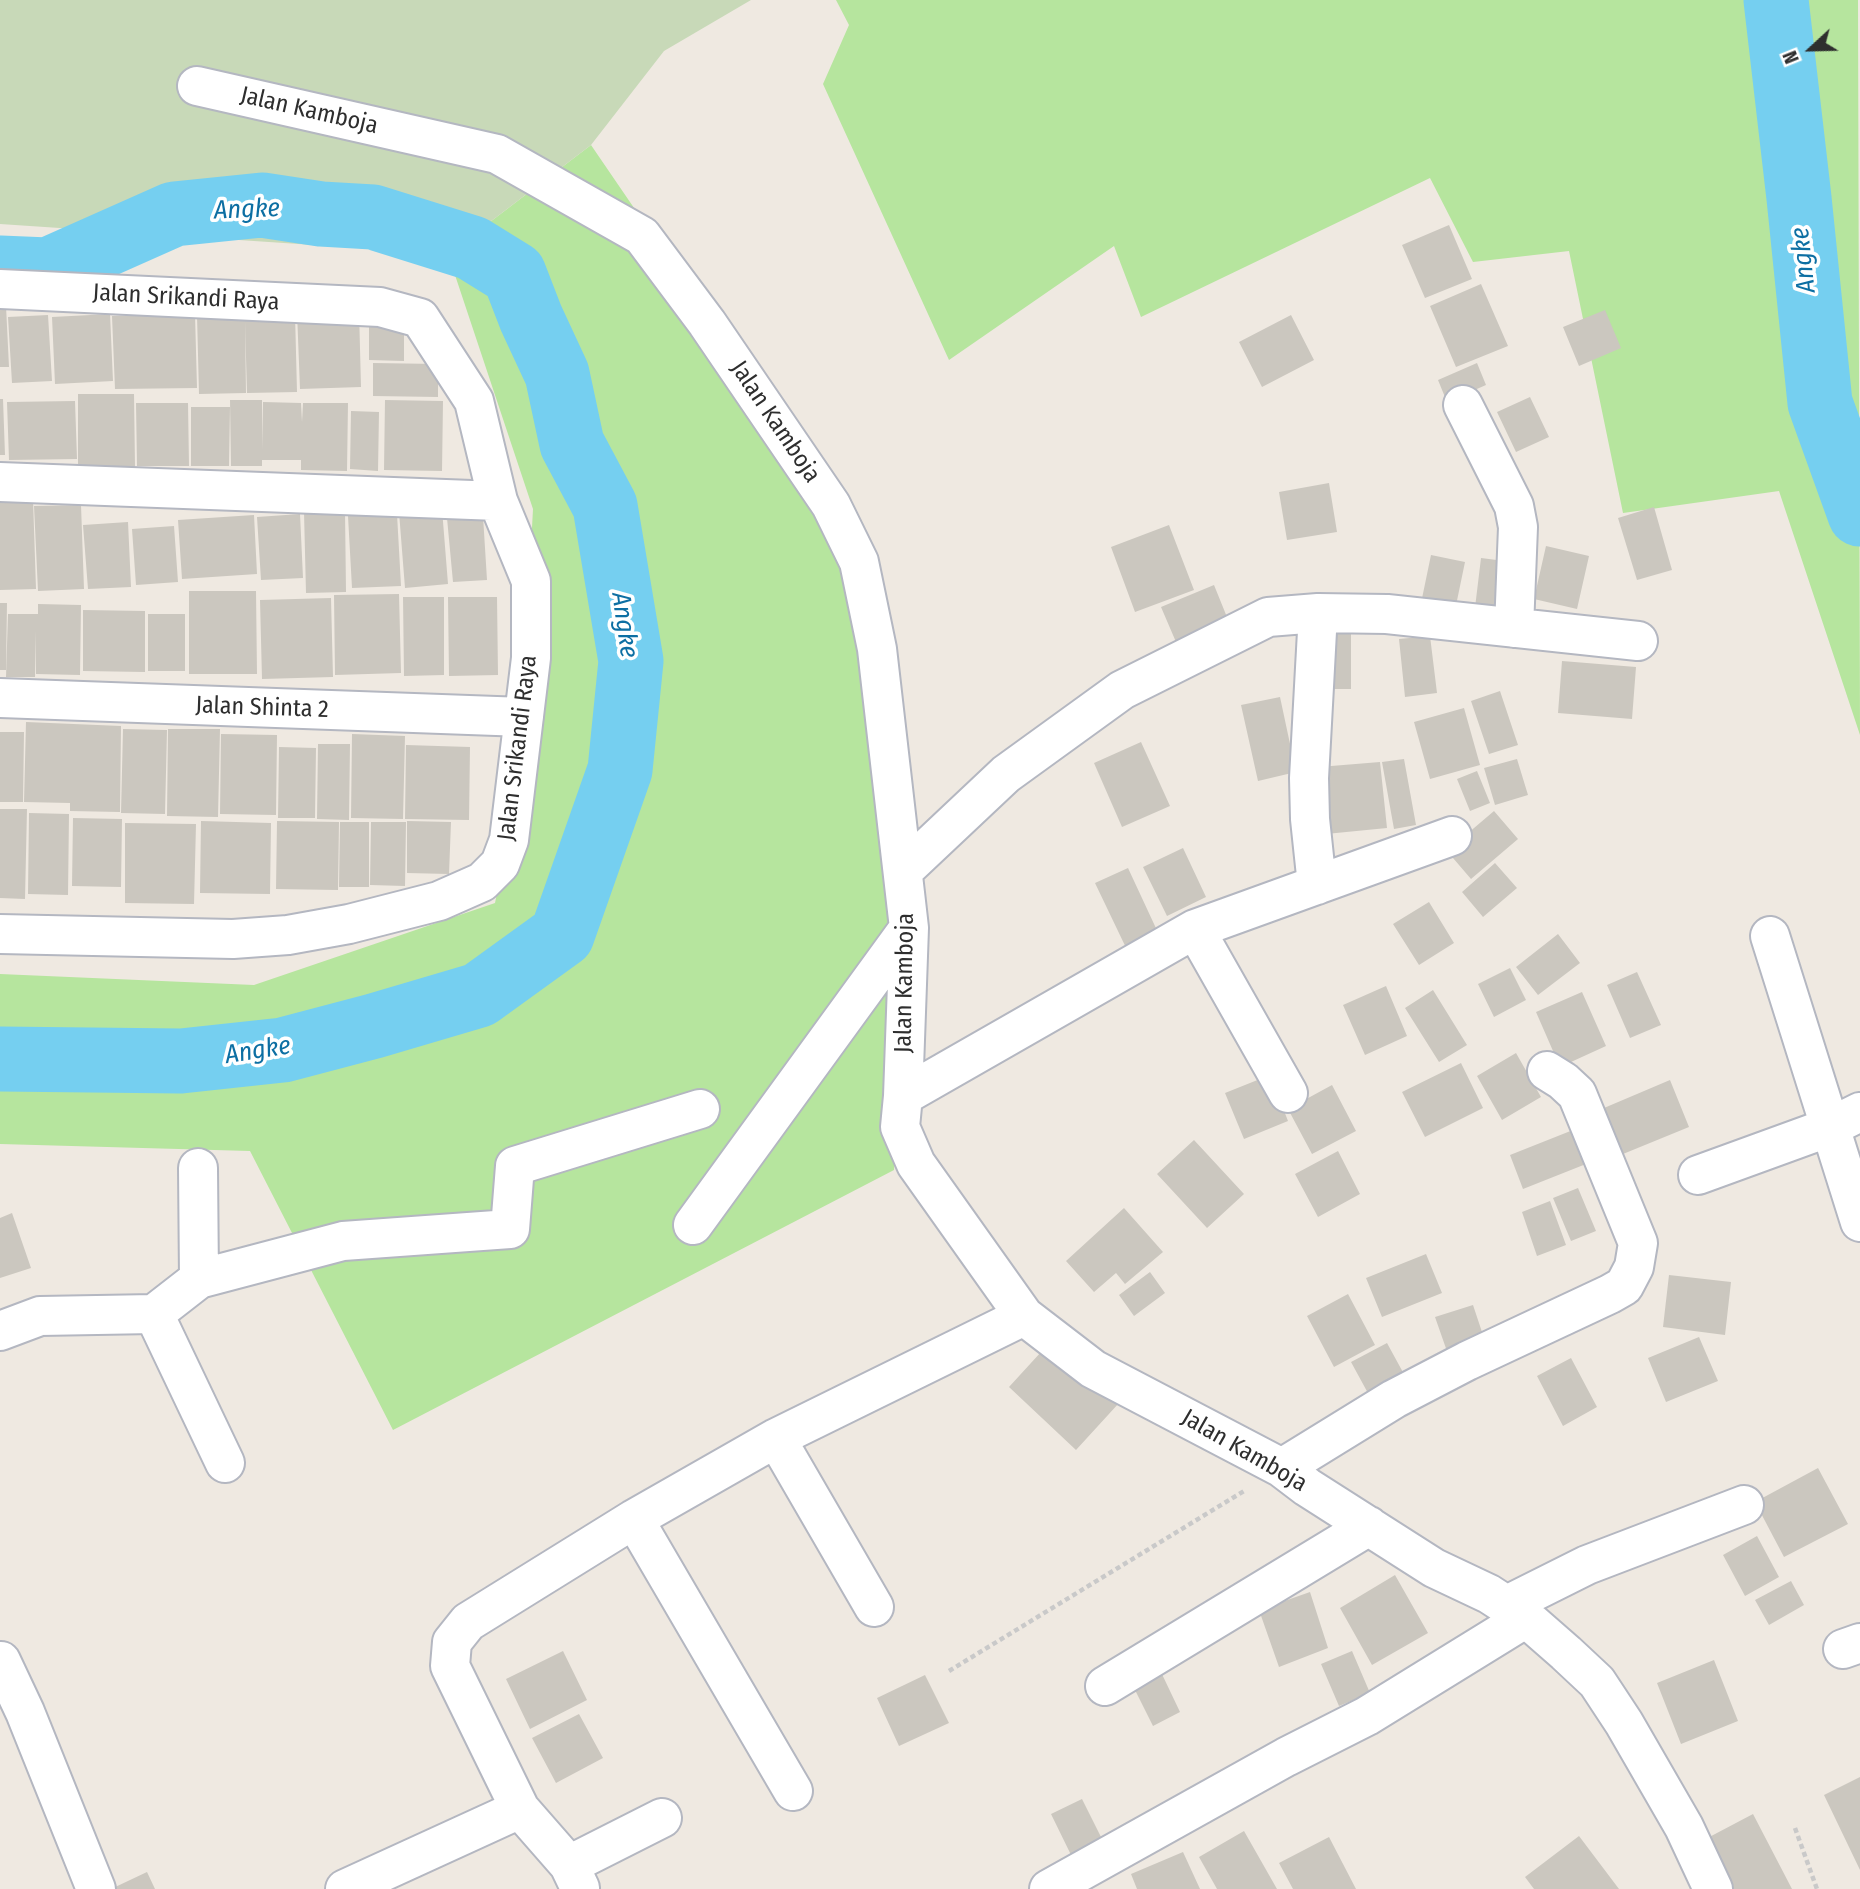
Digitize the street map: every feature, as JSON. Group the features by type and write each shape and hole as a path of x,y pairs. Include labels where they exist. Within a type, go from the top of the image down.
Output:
{"street":[{"name":"Jalan Kamboja","path":"197,86 497,154 642,236 708,323 831,505 859,562 877,649 909,928 900,1126 916,1164 1024,1316 1093,1369 1282,1468 1434,1568 1517,1611 1566,1653 1597,1682 1624,1723 1684,1827 1713,1889"},
{"name":"Jalan Srikandi Raya","path":"0,289 380,307 420,318 474,401 498,501 531,581 531,658 509,840 500,863 482,882 439,901 349,924 288,935 233,939 0,934"},
{"path":"1463,405 1514,506 1518,527 1514,628"},
{"path":"0,482 498,501"},
{"path":"1317,885 1309,778 1318,613"},
{"path":"903,871 1006,774 1122,690 1268,617 1318,613 1387,614 1638,641"},
{"name":"Jalan Shinta 2","path":"0,698 524,717"},
{"path":"903,1096 1195,929 1452,836"},
{"path":"693,1225 909,928"},
{"path":"1195,929 1288,1093"},
{"path":"1770,936 1845,1120 1860,1222"},
{"path":"1282,1468 1394,1399 1624,1286 1634,1267 1638,1243 1577,1094 1547,1071"},
{"path":"0,1331 40,1316 155,1314 199,1279 343,1241 510,1229 515,1166 700,1109"},
{"path":"1698,1175 1845,1120"},
{"path":"198,1168 199,1279"},
{"path":"155,1314 225,1463"},
{"path":"662,1818 575,1877 520,1809 450,1666 452,1642 468,1622 634,1519 776,1438 1024,1316"},
{"path":"776,1438 874,1607"},
{"path":"1049,1889 1286,1756 1367,1716 1587,1565 1744,1505"},
{"path":"634,1519 793,1791"},
{"path":"1105,1686 1369,1526"},
{"path":"1,1661 25,1713 96,1889"},
{"path":"345,1889 520,1809"}],"path":[{"path":"949,1671 1282,1468"},
{"path":"1795,1828 1817,1889"}],"green space":[{"path":"0,0 751,0 664,51 591,145 448,254 0,224"},
{"path":"836,0 1858,0 1860,735 1779,491 1623,513 1569,251 1473,262 1430,178 1141,317 1114,246 949,360 823,84 849,25"},
{"path":"591,145 850,524 911,870 894,1170 393,1430 250,1151 0,1144 0,974 254,985 495,903 518,788 533,509 448,254"}],"building":[{"path":"1449,225 1472,279 1425,298 1402,245"},
{"path":"1481,284 1508,346 1456,367 1430,306"},
{"path":"0,306 6,306 9,367 0,367"},
{"path":"359,310 361,387 300,389 297,312"},
{"path":"1605,310 1621,348 1579,366 1563,327"},
{"path":"295,313 297,392 247,393 245,321 246,393 199,394 197,315"},
{"path":"110,314 113,381 55,384 52,317"},
{"path":"195,314 197,388 115,389 112,316"},
{"path":"48,315 52,381 12,383 8,317"},
{"path":"1291,315 1314,360 1262,387 1239,342"},
{"path":"369,320 404,320 404,361 369,360"},
{"path":"373,363 438,364 438,397 373,396"},
{"path":"1477,363 1486,385 1447,402 1438,380"},
{"path":"78,394 134,394 135,467 78,467"},
{"path":"1530,397 1549,437 1516,452 1497,412"},
{"path":"0,399 3,399 5,455 0,455"},
{"path":"230,400 262,400 262,450 263,402 301,403 302,422 303,403 348,403 347,471 301,470 301,460 262,460 262,466 231,466"},
{"path":"385,400 443,401 442,471 384,470"},
{"path":"75,401 77,459 9,460 7,402"},
{"path":"136,403 188,403 189,466 137,466"},
{"path":"191,407 230,407 229,466 191,466"},
{"path":"351,411 379,412 378,471 350,469"},
{"path":"1329,483 1337,532 1287,540 1279,492"},
{"path":"33,499 36,589 0,590 0,500"},
{"path":"81,505 84,589 38,591 34,506"},
{"path":"1654,507 1672,570 1637,580 1618,518"},
{"path":"442,509 448,584 405,588 399,512"},
{"path":"345,511 346,592 306,593 304,512"},
{"path":"300,514 303,578 261,580 257,517"},
{"path":"397,514 401,586 352,588 348,516"},
{"path":"254,515 257,574 182,579 178,520"},
{"path":"483,516 487,580 453,582 447,518"},
{"path":"128,522 131,587 88,589 83,525"},
{"path":"1169,525 1194,590 1135,612 1111,547"},
{"path":"174,526 178,582 136,585 132,529"},
{"path":"1546,546 1589,556 1577,609 1534,599"},
{"path":"1431,555 1465,562 1454,615 1420,608"},
{"path":"1481,558 1512,562 1505,621 1474,616"},
{"path":"1214,585 1231,627 1179,649 1161,607"},
{"path":"189,591 256,591 257,674 189,674"},
{"path":"399,594 401,673 335,675 334,595"},
{"path":"403,597 444,597 444,675 404,676"},
{"path":"448,597 497,597 498,675 449,676"},
{"path":"331,598 333,677 262,679 260,600"},
{"path":"0,603 7,603 6,670 0,670"},
{"path":"38,604 81,605 80,675 36,674 36,631 35,677 6,677 8,614 38,614"},
{"path":"83,610 145,611 145,672 83,671"},
{"path":"148,614 185,614 185,671 148,671"},
{"path":"1330,632 1351,632 1351,689 1331,689"},
{"path":"1430,636 1437,693 1405,697 1399,639"},
{"path":"1562,661 1636,667 1632,719 1558,713"},
{"path":"1500,691 1518,745 1489,754 1471,701"},
{"path":"1280,697 1296,772 1258,781 1241,705"},
{"path":"1464,708 1480,765 1430,779 1414,722"},
{"path":"26,722 121,726 120,812 70,811 70,803 24,802"},
{"path":"123,729 167,730 165,814 121,813"},
{"path":"168,729 220,729 218,817 167,816"},
{"path":"0,732 24,732 23,802 0,802"},
{"path":"221,734 277,735 276,815 220,814"},
{"path":"352,734 405,736 403,819 351,818"},
{"path":"1141,742 1170,806 1122,827 1094,763"},
{"path":"318,744 350,744 349,820 317,819"},
{"path":"406,745 470,747 469,820 405,819"},
{"path":"279,747 316,748 315,818 278,818"},
{"path":"1404,759 1416,825 1394,829 1382,762"},
{"path":"1517,759 1528,795 1495,805 1484,768"},
{"path":"1380,762 1387,828 1326,834 1319,767"},
{"path":"1477,771 1490,803 1470,811 1457,779"},
{"path":"0,809 27,809 25,899 0,898"},
{"path":"1494,811 1518,839 1471,879 1447,851"},
{"path":"29,813 69,814 68,895 28,894"},
{"path":"73,818 122,819 121,887 72,886"},
{"path":"201,821 271,823 270,894 200,893"},
{"path":"277,821 339,822 338,890 276,889"},
{"path":"407,821 451,822 449,874 407,873"},
{"path":"340,822 369,822 369,887 339,887"},
{"path":"371,822 406,822 405,886 370,885"},
{"path":"125,823 196,824 194,904 125,903"},
{"path":"1183,848 1206,897 1167,916 1143,867"},
{"path":"1495,863 1517,888 1483,917 1462,892"},
{"path":"1128,868 1161,939 1129,954 1095,883"},
{"path":"1429,902 1454,943 1419,965 1393,924"},
{"path":"1558,934 1580,963 1538,995 1516,967"},
{"path":"1510,968 1526,1000 1494,1017 1478,984"},
{"path":"1637,972 1661,1025 1630,1038 1607,985"},
{"path":"1386,986 1407,1036 1365,1055 1343,1005"},
{"path":"1433,990 1467,1045 1439,1062 1405,1008"},
{"path":"1582,992 1606,1046 1560,1067 1536,1012"},
{"path":"1516,1053 1541,1097 1502,1120 1477,1076"},
{"path":"1461,1063 1483,1108 1425,1137 1402,1092"},
{"path":"1270,1075 1288,1121 1244,1139 1225,1093"},
{"path":"1670,1080 1689,1127 1623,1154 1604,1108"},
{"path":"1332,1085 1356,1131 1312,1154 1288,1109"},
{"path":"1573,1130 1586,1164 1523,1189 1510,1155"},
{"path":"1194,1140 1244,1194 1207,1228 1157,1174"},
{"path":"1338,1151 1360,1194 1318,1217 1295,1174"},
{"path":"1578,1188 1596,1231 1571,1241 1553,1198"},
{"path":"1550,1201 1566,1245 1537,1256 1522,1212"},
{"path":"1124,1208 1163,1252 1125,1284 1116,1273 1094,1292 1066,1261"},
{"path":"12,1213 31,1268 0,1278 0,1218"},
{"path":"1426,1254 1442,1293 1382,1317 1366,1278"},
{"path":"1150,1272 1165,1293 1134,1316 1119,1295"},
{"path":"1669,1275 1731,1282 1725,1335 1663,1327"},
{"path":"1348,1294 1375,1345 1334,1367 1307,1316"},
{"path":"1473,1305 1486,1344 1449,1357 1435,1317"},
{"path":"1699,1337 1718,1381 1666,1402 1648,1358"},
{"path":"1052,1340 1119,1403 1076,1450 1009,1387"},
{"path":"1387,1343 1405,1376 1369,1395 1351,1362"},
{"path":"1571,1358 1597,1407 1563,1426 1537,1376"},
{"path":"1818,1468 1848,1524 1784,1557 1755,1502"},
{"path":"1757,1536 1779,1577 1745,1596 1723,1555"},
{"path":"1395,1575 1428,1633 1372,1665 1340,1608"},
{"path":"1791,1581 1804,1605 1769,1625 1755,1600"},
{"path":"1310,1592 1328,1648 1279,1667 1259,1610"},
{"path":"563,1651 587,1700 530,1729 506,1679"},
{"path":"1352,1651 1370,1693 1339,1706 1321,1664"},
{"path":"1714,1660 1738,1721 1681,1744 1657,1683"},
{"path":"1160,1670 1180,1712 1153,1726 1132,1684"},
{"path":"925,1675 949,1723 899,1746 877,1698"},
{"path":"579,1714 603,1758 556,1783 532,1738"},
{"path":"1860,1777 1860,1870 1824,1795"},
{"path":"1082,1799 1104,1843 1073,1859 1051,1814"},
{"path":"1753,1814 1792,1889 1722,1889 1698,1843"},
{"path":"1244,1831 1277,1889 1217,1889 1199,1857"},
{"path":"1579,1836 1619,1889 1534,1889 1525,1877"},
{"path":"1329,1837 1356,1889 1293,1889 1279,1863"},
{"path":"1183,1852 1200,1889 1137,1889 1131,1874"},
{"path":"147,1872 155,1889 111,1889"}],"waterway":[{"name":"Angke","path":"1776,0 1820,403 1860,514"},
{"name":"Angke","path":"0,268 48,270 174,214 262,205 321,214 373,217 472,248 514,274 557,374 572,444 605,506 631,661 620,770 562,935 479,995 283,1050 181,1061 0,1059"}]}
